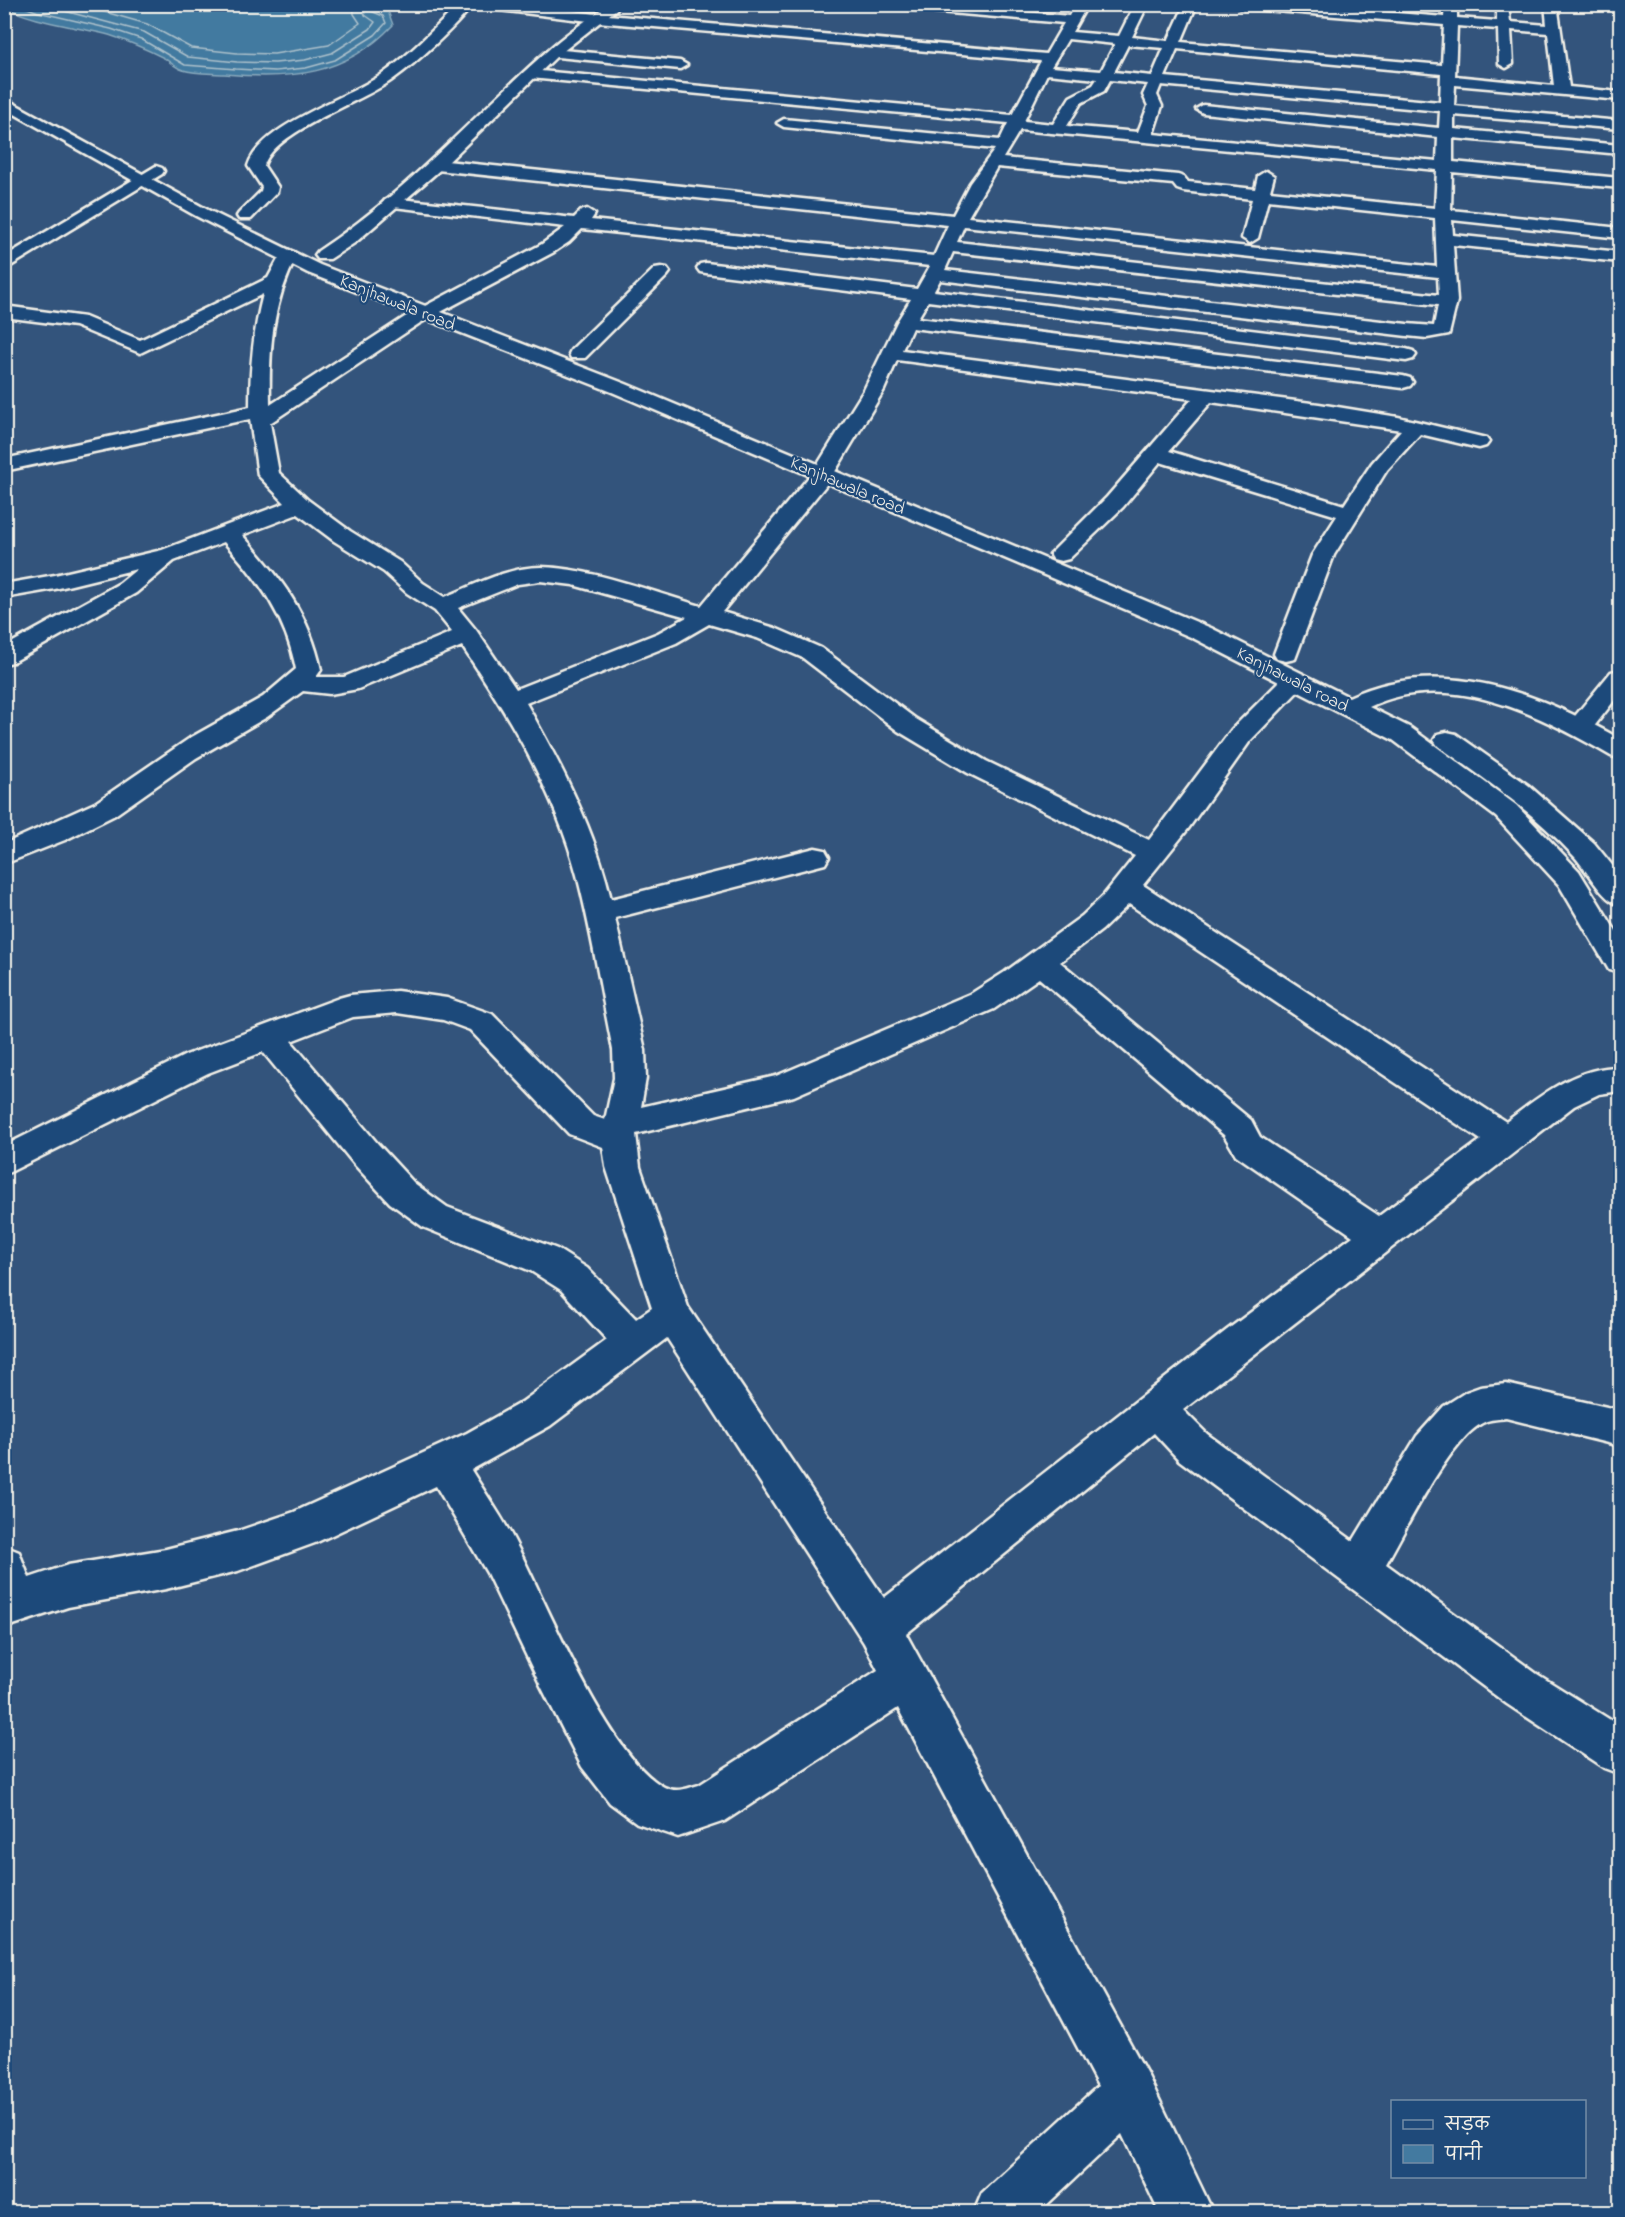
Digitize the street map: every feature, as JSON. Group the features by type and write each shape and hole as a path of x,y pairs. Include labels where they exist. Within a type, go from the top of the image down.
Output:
{"street":[{"path":"244,216 269,192 270,187 256,166 258,156 265,148 289,131 387,77 468,4"},
{"path":"483,4 1040,70 1371,101 1450,83 1620,96"},
{"path":"324,255 339,246 437,165 552,53 617,4"},
{"path":"892,4 918,9 1073,20"},
{"path":"511,700 667,638 706,616 827,467 874,390 906,322 940,260 958,219 1005,145 1016,123 1023,98 1059,37 1082,4"},
{"path":"1058,129 1074,100 1096,91 1142,4"},
{"path":"1144,137 1154,113 1155,106 1150,95 1155,80 1191,4"},
{"path":"940,260 1153,300 1427,332 1442,330 1448,301 1443,215 1449,196 1445,166 1450,144 1451,4"},
{"path":"1503,4 1506,64"},
{"path":"1551,4 1554,30 1553,69 1562,91"},
{"path":"1238,8 1382,16 1554,30"},
{"path":"1230,32 1182,171 1183,186 1620,233"},
{"path":"577,34 600,36"},
{"path":"1059,37 1171,45 1223,50 1276,59 1375,67 1620,125"},
{"path":"552,53 699,67"},
{"path":"1267,92 1276,59"},
{"path":"1316,96 1324,63"},
{"path":"1371,101 1375,67"},
{"path":"530,74 1144,137 1199,125 1450,144 1620,150"},
{"path":"1450,83 1620,108"},
{"name":"Kanjhawala road","path":"4,88 148,175 314,269 619,388 1061,554 1219,621 1291,667 1360,702 1422,723 1525,794 1604,870 1620,895"},
{"name":"Kanjhawala road","path":"4,102 148,175 244,216 324,255 578,354 1202,633 1291,667"},
{"path":"784,123 1005,145"},
{"path":"1199,125 1445,166 1620,183"},
{"path":"993,162 1182,171"},
{"path":"437,165 614,183 781,193 958,219 1448,273"},
{"path":"1250,238 1268,168"},
{"path":"4,265 148,175"},
{"path":"602,197 614,183"},
{"path":"412,186 430,188"},
{"path":"765,213 781,193"},
{"path":"4,465 259,416 426,313 534,257 563,238 596,204 572,201"},
{"path":"392,203 940,260 1448,301"},
{"path":"743,241 754,227"},
{"path":"1445,238 1620,257"},
{"path":"288,256 275,281 263,329 259,416 269,476 300,505 342,536 392,567 415,588 443,606 467,635 511,700 545,762 570,815 591,874 629,1050 630,1078 619,1132 623,1167 672,1314 879,1628 1129,2092 1185,2212"},
{"path":"706,268 1406,355"},
{"path":"578,354 662,272"},
{"path":"4,311 79,321 140,347 275,281"},
{"path":"1124,384 1143,323 1153,300"},
{"path":"906,322 1403,382"},
{"path":"892,354 1207,394 1364,417 1479,442"},
{"path":"1061,554 1115,502 1207,394"},
{"path":"4,1162 197,1064 350,1006 397,1002 447,1009 481,1022 581,1125 619,1132 782,1087 983,1001 1092,923 1126,888 1154,854 1291,667 1323,555 1379,467 1415,427"},
{"path":"1157,454 1349,513"},
{"path":"4,591 55,582 169,555 300,505"},
{"path":"4,855 103,810 136,790 190,750 279,699 299,683 309,670 307,651 294,617 266,573 228,533"},
{"path":"4,657 120,593 169,555"},
{"path":"443,606 513,578 540,574 574,578 672,604 766,633 812,653 908,725 977,767 1154,854"},
{"path":"299,683 330,686 349,684 467,635"},
{"path":"1580,727 1620,677"},
{"path":"1360,702 1418,685 1449,687 1513,699 1580,727 1620,750"},
{"name":"Kanjhawala road","path":"1360,702 1506,811 1569,878 1620,962"},
{"path":"599,912 815,857"},
{"path":"1126,888 1506,1139"},
{"path":"1040,962 1239,1129 1241,1138 1248,1146 1380,1235"},
{"path":"269,1036 366,1155 402,1193 435,1217 518,1248 554,1267 573,1280 634,1343"},
{"path":"879,1628 1156,1408 1562,1097 1585,1085 1620,1078"},
{"path":"9,1591 69,1586 166,1569 237,1551 301,1529 481,1446 536,1414 672,1314"},
{"path":"1359,1569 1431,1449 1458,1418 1480,1404 1506,1401 1620,1428"},
{"path":"1156,1408 1193,1447 1522,1689 1620,1752"},
{"path":"445,1464 502,1559 598,1751 626,1787 653,1807 678,1814 709,1805 906,1677"},
{"path":"1001,2212 1129,2092"}],"water":[{"path":"4,5 368,5 388,11 393,25 375,42 356,55 336,64 294,75 248,76 183,70 144,48 123,40 23,15"}]}
